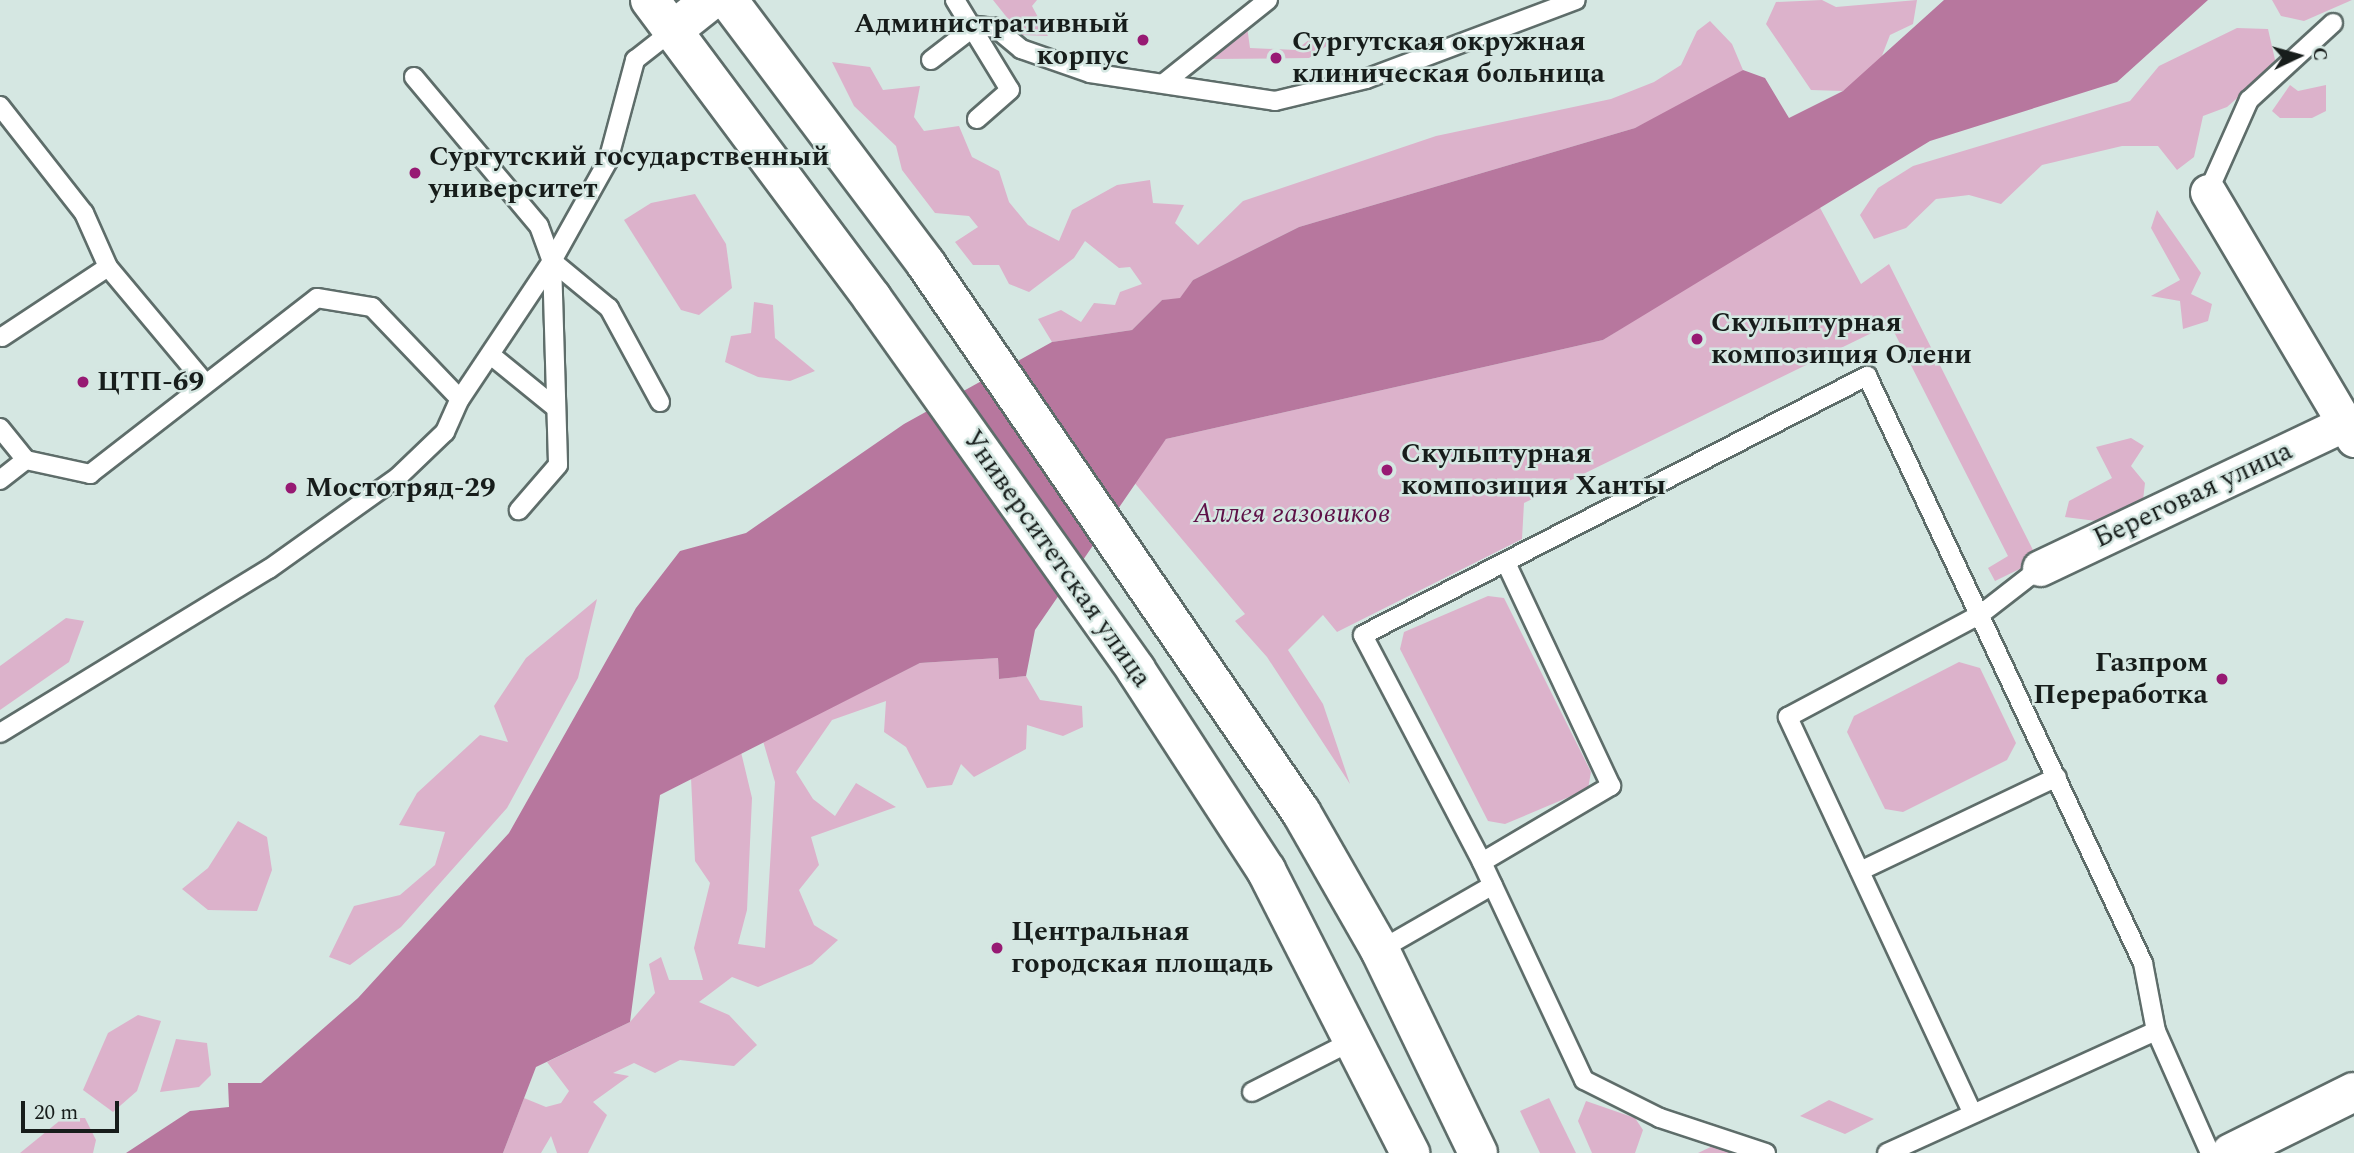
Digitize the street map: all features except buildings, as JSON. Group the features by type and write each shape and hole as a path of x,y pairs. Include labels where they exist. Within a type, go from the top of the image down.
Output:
{"main road":[{"name":"Университетская улица","path":"650,0 872,298 1136,670 1266,870 1410,1153"},
{"path":"672,30 711,0"},
{"path":"728,0 926,264 1185,636 1301,812 1380,950 1478,1153"},
{"path":"2231,1153 2354,1092"}],"street":[{"path":"2208,192 2352,434"},
{"name":"Береговая улица","path":"2040,568 2352,434"}],"lane":[{"path":"955,0 975,26 989,64 1010,90 977,119"},
{"path":"1164,83 1268,0"},
{"path":"931,60 975,26 996,28 1021,49 1090,73 1275,101 1366,79 1576,0"},
{"path":"2208,192 2249,100 2333,23"},
{"path":"0,733 269,569 398,477 445,432 460,398 492,356 552,261 608,161 635,60 672,30"},
{"path":"414,77 539,226 552,261 558,466 519,510"},
{"path":"0,106 84,213 108,267 205,383"},
{"path":"552,261 609,308 660,402"},
{"path":"2,337 108,267"},
{"path":"0,428 26,460 89,474 317,298 372,307 460,398"},
{"path":"492,356 556,408"},
{"path":"1766,1153 1660,1118 1584,1080 1482,862 1363,635 1867,376 2143,963 2156,1031 2210,1153"},
{"path":"0,480 26,460"},
{"path":"1482,862 1611,786 1506,563"},
{"path":"1972,1112 1788,717 1981,614 2040,568"},
{"path":"1860,871 2057,777"},
{"path":"1380,950 1493,885"},
{"path":"1887,1153 1972,1112 2156,1031"},
{"path":"1252,1092 1354,1040"}],"green space":[{"path":"993,0 1037,0 1032,6 1048,36 1021,35"},
{"path":"1822,0 1836,7 1917,0 1913,24 1890,35 1878,66 1843,91 1811,90 1766,24 1776,2"},
{"path":"2272,0 2352,0 2304,21 2281,16"},
{"path":"1246,19 1250,48 1296,50 1310,39 1331,43 1309,58 1212,59 1210,50"},
{"path":"1710,21 1732,44 1743,70 1714,90 1635,128 1299,227 1193,280 1180,299 1162,300 1132,330 1052,342 1038,319 1061,310 1081,322 1094,303 1115,305 1120,292 1142,284 1130,267 1119,268 1085,241 1074,258 1029,292 1009,284 999,265 973,265 955,242 978,227 969,216 935,213 902,170 896,146 854,106 832,62 870,67 883,90 920,86 914,117 924,131 959,126 972,157 999,171 1009,202 1028,225 1059,241 1072,210 1117,185 1150,180 1153,203 1184,205 1175,223 1198,245 1243,201 1436,136 1611,99 1654,82 1681,65 1697,31"},
{"path":"2237,28 2268,29 2276,64 2227,107 2203,116 2194,157 2177,170 2158,146 2122,146 2042,165 2001,204 1969,195 1936,199 1906,228 1874,239 1860,215 1878,188 1913,166 2130,101 2159,66"},
{"path":"2290,85 2298,91 2326,85 2326,111 2312,118 2280,118 2272,111"},
{"path":"695,194 726,244 732,288 699,315 681,310 624,220 651,203"},
{"name":"Аллея газовиков","path":"1818,204 1861,284 1889,264 2038,560 1995,581 1988,568 2008,556 1890,324 1524,503 1522,539 1337,632 1323,615 1288,650 1323,704 1350,784 1267,657 1235,621 1245,614 1133,481 1166,439 1603,340"},
{"path":"2157,210 2201,273 2191,294 2212,304 2208,321 2183,329 2180,301 2151,296 2180,280 2151,228"},
{"path":"754,302 773,305 775,338 815,371 790,381 758,377 725,362 731,336 751,333"},
{"path":"2131,438 2144,446 2131,466 2145,483 2142,509 2112,523 2065,517 2069,501 2112,478 2096,447"},
{"path":"1488,596 1504,598 1591,772 1588,789 1505,824 1488,821 1400,649 1404,632"},
{"path":"597,599 578,678 507,808 401,927 350,965 329,957 354,906 400,895 435,865 445,832 399,825 417,793 480,735 508,742 494,706 526,658"},
{"path":"66,618 84,621 69,662 0,710 0,666"},
{"path":"998,658 999,679 1026,676 1040,700 1082,706 1083,727 1063,736 1027,725 1026,749 974,777 961,764 952,785 927,788 906,747 884,732 886,701 832,720 796,772 813,799 835,816 856,783 896,807 811,837 819,865 799,890 814,925 838,940 812,964 758,987 732,977 699,1002 729,1015 757,1045 734,1066 680,1060 655,1073 634,1063 613,1073 629,1076 593,1102 607,1115 588,1153 557,1153 551,1136 541,1153 503,1153 524,1098 546,1107 561,1103 569,1091 547,1062 630,1022 655,993 649,964 661,957 669,980 703,980 694,948 710,883 695,861 691,778 741,752 752,798 747,910 738,944 765,948 775,782 763,741 920,663"},
{"path":"1959,662 1980,668 2016,743 2007,760 1903,812 1885,809 1847,732 1854,716"},
{"path":"238,821 267,837 272,870 257,911 208,910 182,889 208,868"},
{"path":"138,1015 161,1021 137,1091 113,1112 83,1090 108,1033"},
{"path":"176,1039 207,1043 211,1075 199,1087 160,1092"},
{"path":"1549,1098 1576,1153 1540,1153 1520,1111"},
{"path":"1829,1100 1874,1119 1845,1134 1800,1116"},
{"path":"1586,1101 1635,1118 1643,1130 1635,1153 1592,1153 1578,1121"},
{"path":"63,1118 85,1118 96,1140 93,1153 20,1153"},
{"path":"1717,1144 1742,1153 1698,1153"}],"shaded area":[{"path":"1944,0 2208,0 2117,82 1930,141 1603,340 1166,439 1035,630 1026,676 999,679 998,658 920,663 660,795 630,1022 536,1067 503,1153 126,1153 190,1111 229,1107 228,1083 261,1083 358,998 509,833 636,608 680,551 746,533 904,424 1052,342 1132,330 1162,300 1180,298 1193,280 1299,227 1635,128 1743,70 1765,78 1789,118 1843,91"}],"place":[{"name":"Административный корпус","path":"1143,40"},
{"name":"Сургутская окружная клиническая больница","path":"1276,58"},
{"name":"Сургутский государственный университет","path":"415,173"},
{"name":"Скульптурная композиция Олени","path":"1697,339"},
{"name":"ЦТП-69","path":"83,382"},
{"name":"Скульптурная композиция Ханты","path":"1387,470"},
{"name":"Мостотряд-29","path":"291,488"},
{"name":"Газпром Переработка","path":"2222,679"},
{"name":"Центральная городская площадь","path":"997,948"}]}
